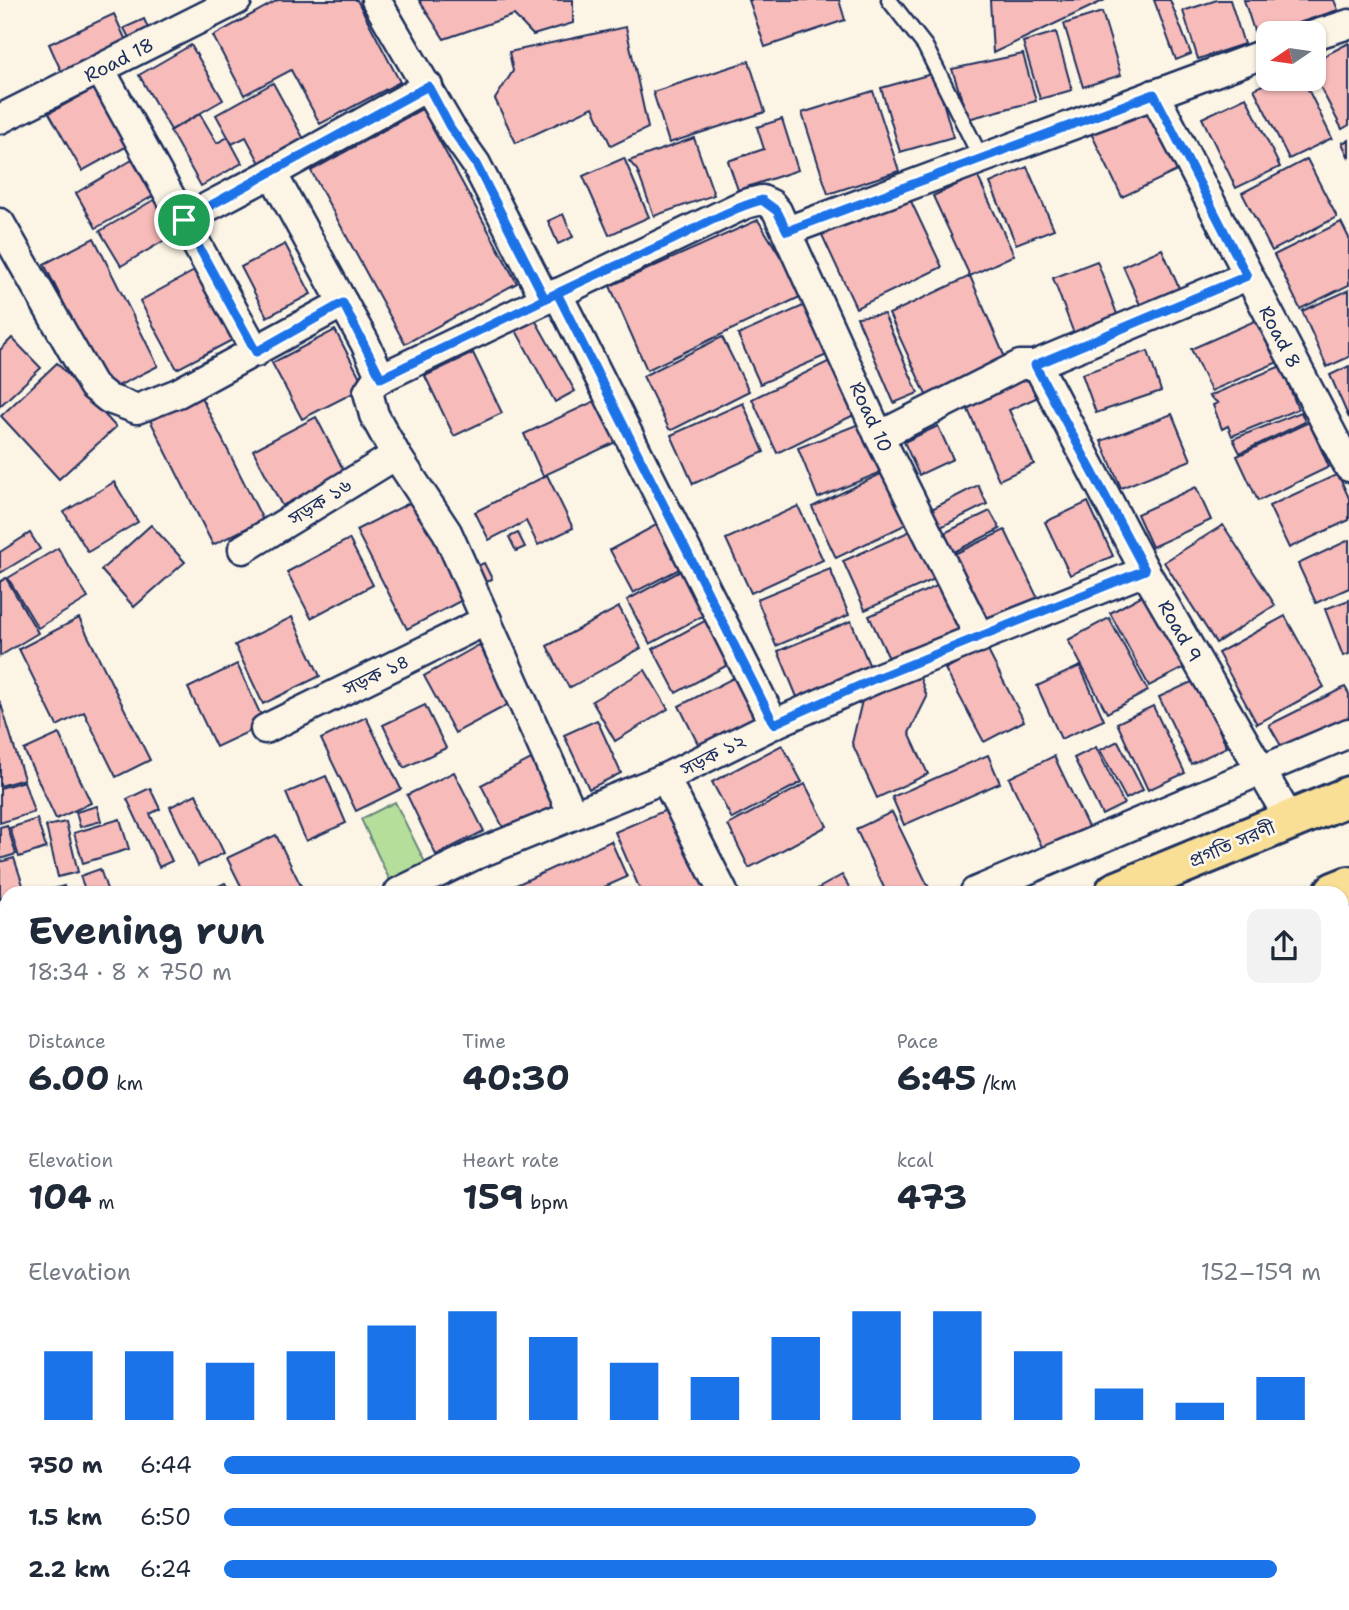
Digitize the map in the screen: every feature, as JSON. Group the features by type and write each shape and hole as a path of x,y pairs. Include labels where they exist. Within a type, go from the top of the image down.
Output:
{"main road":[{"name":"প্রগতি সরণী","path":"1130,886 1349,796"}],"street":[{"name":"Road 18","path":"0,119 237,0"},
{"path":"376,0 450,127 476,164 551,296 774,724"},
{"path":"1326,31 1349,24"},
{"path":"787,231 1256,57"},
{"path":"100,69 256,352"},
{"path":"184,220 428,86"},
{"name":"Road 8","path":"1154,94 1349,467"},
{"path":"272,173 381,378"},
{"name":"Road 10","path":"551,296 745,204 762,200 777,211 879,436 980,638"},
{"path":"0,223 93,386 109,399 137,410 178,393 343,303"},
{"path":"879,436 1020,365 1035,365 1247,276"},
{"path":"551,296 381,378 368,392 373,415 447,532 573,815"},
{"name":"Road 9","path":"1035,365 1145,570 1290,820"},
{"name":"সড়ক ১৬","path":"243,549 396,455"},
{"name":"সড়ক ১২","path":"411,886 475,855 665,778 774,724 874,679 1145,570"},
{"name":"সড়ক ১৪","path":"265,729 486,620"},
{"path":"989,886 1349,733"},
{"path":"665,778 720,886"}],"lane":[{"path":"888,0 925,46 981,158"}],"green space":[{"path":"395,802 427,866 392,885 361,819"}],"building":[{"path":"278,0 357,0 400,82 320,124 291,70 244,95 213,36"},
{"path":"419,0 573,0 573,23 533,35 514,15 444,39"},
{"path":"749,0 839,0 845,20 765,47"},
{"path":"990,0 1105,0 993,53"},
{"path":"1154,0 1170,0 1191,54 1176,60"},
{"path":"1217,0 1230,0 1244,44 1198,59 1183,11"},
{"path":"1244,0 1334,0 1338,10 1305,21 1256,21 1256,37"},
{"path":"1102,12 1121,75 1083,87 1064,24"},
{"path":"114,14 127,43 62,73 49,44"},
{"path":"144,19 152,37 133,46 124,28"},
{"path":"626,27 648,128 611,146 593,107 516,143 495,99 513,71 509,52"},
{"path":"1056,32 1072,90 1040,99 1023,42"},
{"path":"1349,43 1349,125 1342,129 1322,91 1326,91 1326,55"},
{"path":"191,45 223,100 171,130 139,75"},
{"path":"1023,54 1036,101 968,119 952,69"},
{"path":"749,61 765,112 669,143 653,92"},
{"path":"935,73 953,137 900,152 881,88"},
{"path":"273,83 305,141 261,165 246,137 232,144 216,115"},
{"path":"99,86 131,144 82,171 49,113"},
{"path":"1254,89 1309,91 1332,138 1289,159"},
{"path":"873,91 899,171 828,194 802,113"},
{"path":"1246,97 1280,167 1236,188 1202,118"},
{"path":"1147,101 1179,170 1122,197 1089,129"},
{"path":"422,109 517,283 405,344 311,171"},
{"path":"200,114 217,143 228,137 242,163 201,186 170,131"},
{"path":"782,119 798,170 738,190 728,161 764,149 757,127"},
{"path":"694,138 714,195 654,216 637,170 629,161"},
{"path":"1349,140 1349,158 1342,143"},
{"path":"624,158 649,217 609,235 583,176"},
{"path":"1307,159 1337,217 1272,251 1242,193"},
{"path":"132,160 153,196 96,228 76,193"},
{"path":"1027,167 1054,229 1016,244 990,183"},
{"path":"977,175 1014,255 970,276 933,196"},
{"path":"908,195 942,267 856,308 822,235"},
{"path":"157,198 177,233 121,266 100,231"},
{"path":"563,214 573,237 558,244 548,221"},
{"path":"758,220 804,295 647,370 610,286"},
{"path":"1341,222 1349,238 1349,285 1300,309 1274,255"},
{"path":"94,238 158,366 108,391 44,264"},
{"path":"285,244 311,294 267,317 241,267"},
{"path":"1162,249 1183,297 1144,314 1123,266"},
{"path":"1097,261 1120,322 1076,339 1053,278"},
{"path":"196,270 234,339 177,369 140,301"},
{"path":"970,276 1006,360 927,397 889,314"},
{"path":"1349,290 1349,357 1327,367 1302,311"},
{"path":"812,302 834,352 760,384 738,335"},
{"path":"884,314 918,393 894,403 857,317"},
{"path":"533,316 575,391 555,402 514,327"},
{"path":"1259,319 1278,362 1211,391 1191,349"},
{"path":"335,330 365,387 302,419 272,363"},
{"path":"722,337 749,391 672,430 669,429 643,376"},
{"path":"12,338 41,368 0,406 0,350"},
{"path":"1148,351 1161,391 1096,413 1082,374"},
{"path":"473,353 502,413 454,436 425,376"},
{"path":"838,357 864,410 777,453 752,399"},
{"path":"57,363 116,427 59,479 1,416"},
{"path":"1281,366 1298,409 1232,436 1228,426 1222,429 1213,405 1218,403 1209,396"},
{"path":"1349,366 1349,418 1330,375"},
{"path":"1037,371 1047,393 1009,410 1034,464 999,480 965,403"},
{"path":"199,393 263,520 213,545 149,418"},
{"path":"599,399 618,441 543,476 524,434"},
{"path":"743,403 764,452 693,484 671,435"},
{"path":"1301,412 1305,422 1240,453 1233,439"},
{"path":"1172,414 1191,460 1121,488 1101,441"},
{"path":"316,417 345,473 282,506 253,450"},
{"path":"864,422 884,471 818,498 798,448"},
{"path":"1309,422 1329,467 1258,501 1237,456"},
{"path":"938,426 953,459 919,475 904,442"},
{"path":"889,470 913,521 836,558 812,507"},
{"path":"1338,474 1349,498 1349,520 1289,548 1269,506"},
{"path":"547,475 573,528 538,545 526,521 489,540 475,512"},
{"path":"114,482 138,522 88,552 64,512"},
{"path":"978,485 987,504 937,529 928,511"},
{"path":"1196,487 1211,520 1152,547 1137,514"},
{"path":"417,499 468,597 407,629 356,530"},
{"path":"1088,502 1113,556 1070,575 1045,522"},
{"path":"798,506 823,560 751,593 726,539"},
{"path":"990,511 1000,529 950,554 940,535"},
{"path":"669,518 693,562 633,593 610,550"},
{"path":"151,525 185,562 134,607 101,570"},
{"path":"1223,525 1275,605 1216,643 1164,562"},
{"path":"915,529 937,578 865,610 843,561"},
{"path":"1005,530 1040,603 982,630 948,557"},
{"path":"30,533 40,549 0,573 0,552"},
{"path":"518,533 525,547 516,551 509,537"},
{"path":"349,539 373,585 311,618 287,572"},
{"path":"1349,540 1349,588 1316,603 1298,564"},
{"path":"58,548 88,598 38,628 8,578"},
{"path":"484,563 492,579 484,584 475,567"},
{"path":"686,568 710,612 650,644 627,600"},
{"path":"830,569 849,615 776,646 757,599"},
{"path":"6,578 38,633 0,656 0,582"},
{"path":"941,584 963,633 892,665 869,616"},
{"path":"1150,591 1189,665 1149,686 1110,613"},
{"path":"1349,600 1349,654 1343,656 1325,609"},
{"path":"619,607 641,648 569,688 547,646"},
{"path":"1285,616 1324,687 1257,724 1218,653"},
{"path":"292,617 320,676 263,704 235,645"},
{"path":"712,617 735,661 676,693 653,649"},
{"path":"79,618 150,760 116,777 84,712 57,726 19,649"},
{"path":"1109,618 1148,691 1107,713 1068,640"},
{"path":"851,621 870,667 797,697 778,651"},
{"path":"479,645 511,703 455,733 424,676"},
{"path":"986,647 1024,721 984,742 945,669"},
{"path":"237,664 265,724 216,747 188,688"},
{"path":"1080,666 1104,720 1061,739 1037,686"},
{"path":"645,670 668,709 615,741 592,701"},
{"path":"918,672 927,697 909,733 928,774 877,798 852,743 864,692"},
{"path":"737,676 760,722 702,752 679,706"},
{"path":"1196,680 1227,747 1191,764 1159,697"},
{"path":"1345,687 1349,694 1349,719 1284,751 1269,725"},
{"path":"0,701 24,779 0,786"},
{"path":"425,705 446,748 404,768 383,725"},
{"path":"1153,706 1185,773 1148,790 1117,723"},
{"path":"366,717 401,789 356,811 321,739"},
{"path":"597,720 621,773 589,789 564,735"},
{"path":"59,734 91,803 56,819 24,750"},
{"path":"1118,741 1143,790 1126,799 1100,750"},
{"path":"782,745 802,782 732,819 712,782"},
{"path":"1096,747 1124,804 1102,815 1074,758"},
{"path":"988,755 1000,783 904,825 892,797"},
{"path":"1054,756 1088,827 1043,849 1009,778"},
{"path":"533,758 557,807 506,833 481,785"},
{"path":"454,772 484,831 436,855 407,795"},
{"path":"326,776 346,823 306,841 286,793"},
{"path":"24,781 34,812 0,823 0,788"},
{"path":"805,784 827,826 749,868 728,825"},
{"path":"150,788 160,809 150,814 172,861 159,867 127,799"},
{"path":"196,794 224,853 198,866 170,807"},
{"path":"97,806 101,821 80,827 76,812"},
{"path":"675,806 708,886 638,886 615,832"},
{"path":"892,812 928,886 883,886 856,829"},
{"path":"37,819 46,848 19,857 10,828"},
{"path":"120,819 129,849 83,863 74,833"},
{"path":"66,822 78,872 58,877 46,826"},
{"path":"7,825 16,854 0,859 0,827"},
{"path":"276,835 301,886 241,886 227,858"},
{"path":"611,841 627,877 607,886 514,886"},
{"path":"14,858 23,886 0,886 0,862"},
{"path":"100,869 106,886 84,886 80,876"},
{"path":"842,875 848,886 823,886"}],"route":[{"path":"184,220 256,352 343,303 381,378 426,358 557,293 774,724 874,679 1145,570 1035,365 1247,276 1154,94 787,231 771,204 762,200 745,204 661,245 557,293 545,299 476,164 450,127 428,86 184,220"}]}
